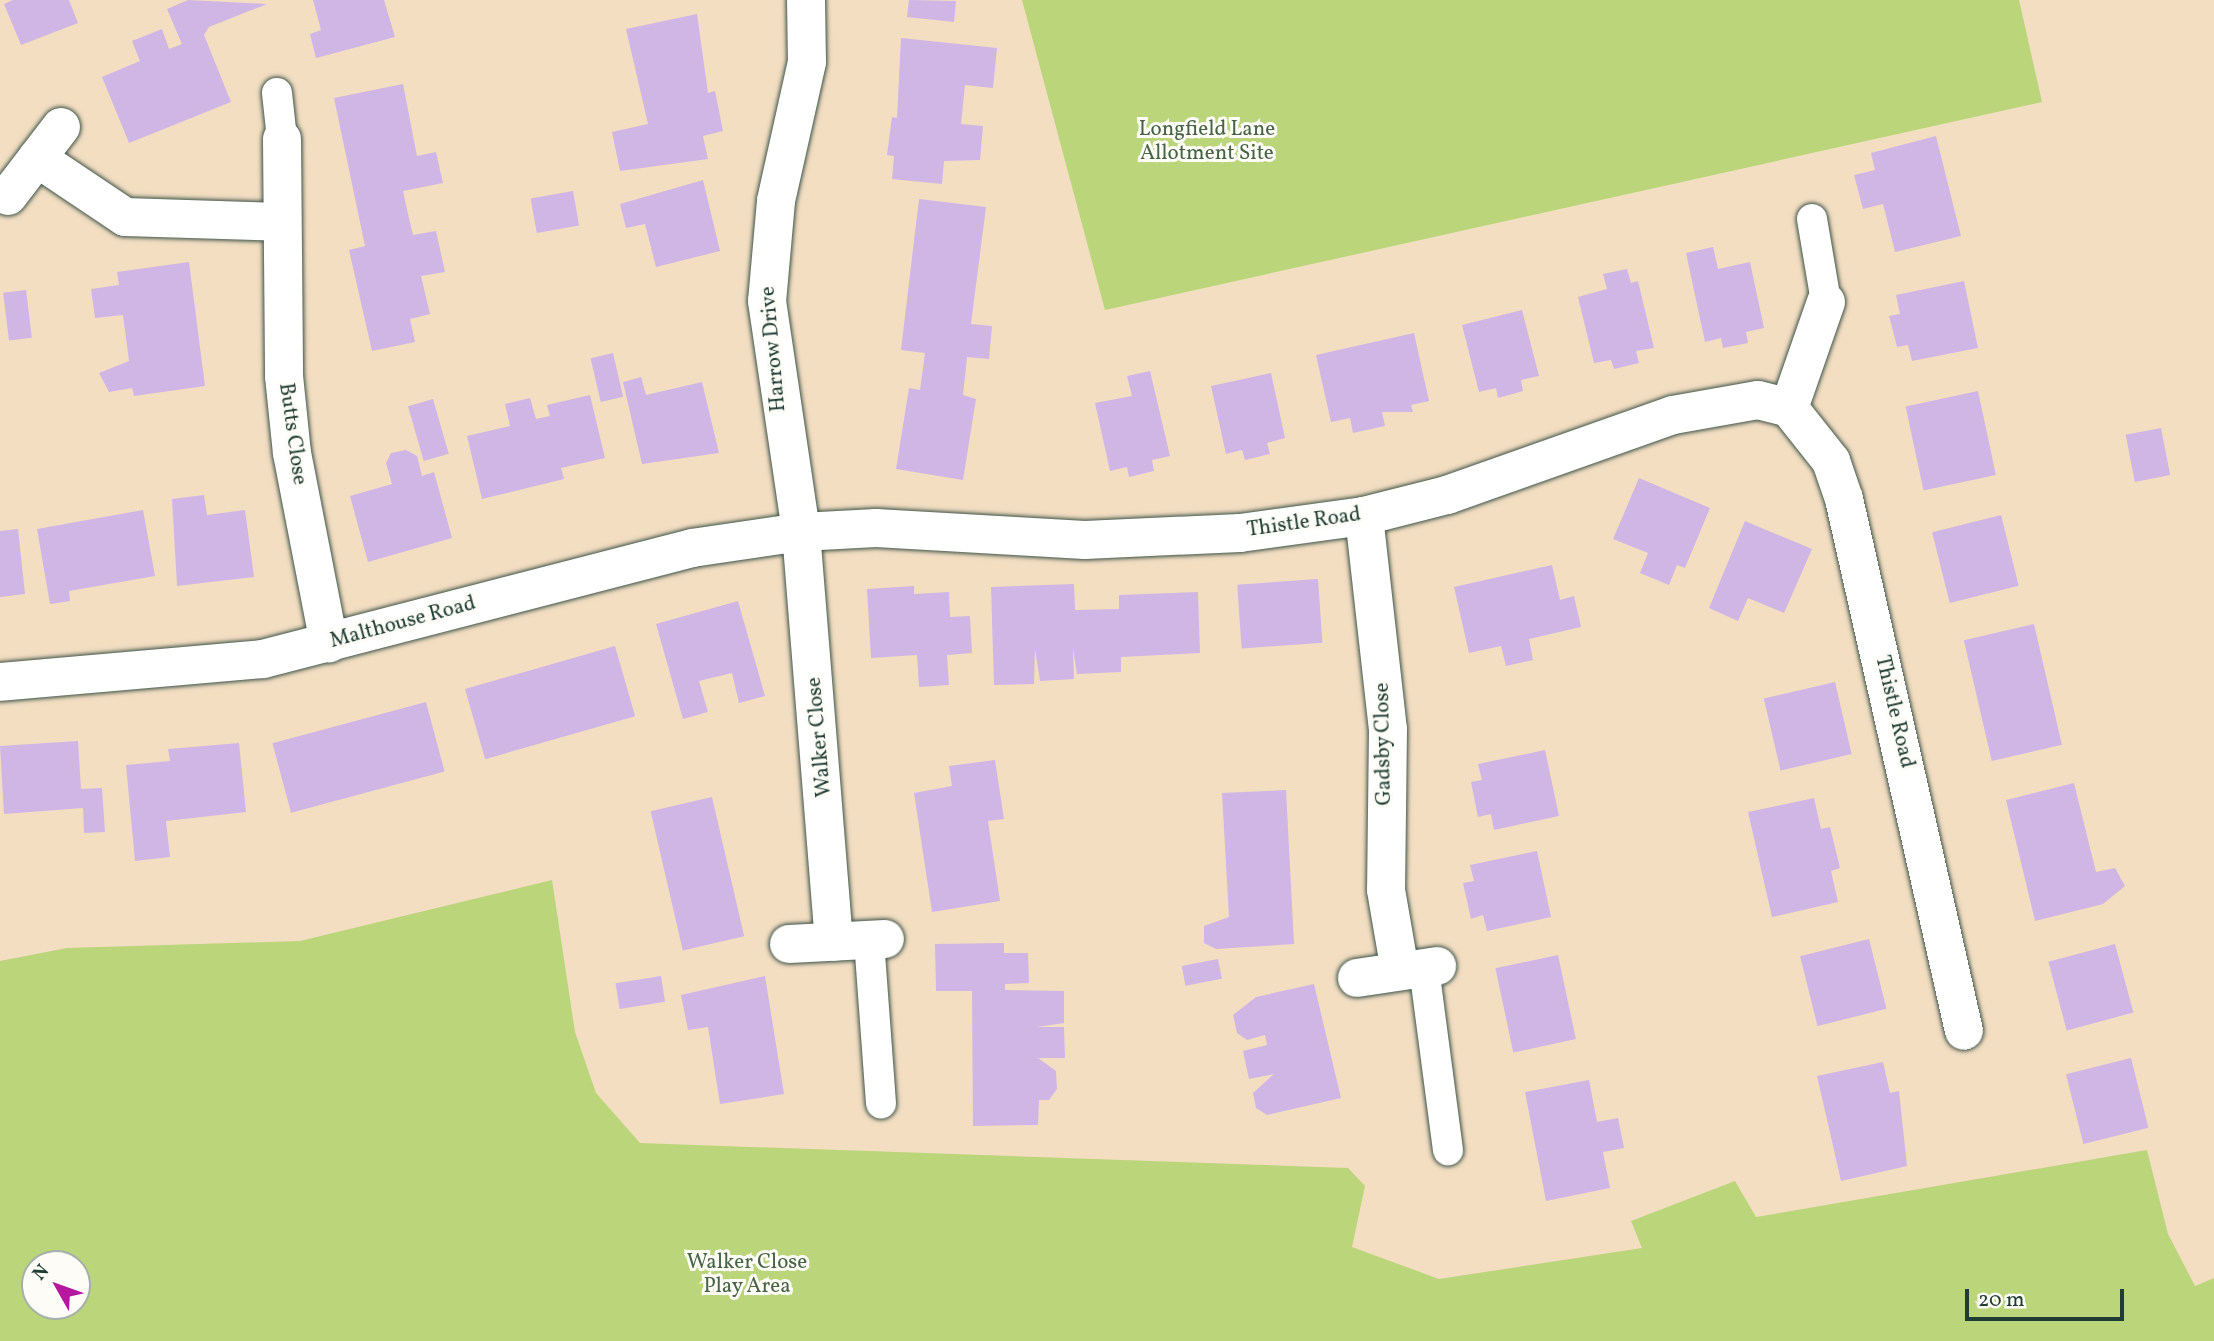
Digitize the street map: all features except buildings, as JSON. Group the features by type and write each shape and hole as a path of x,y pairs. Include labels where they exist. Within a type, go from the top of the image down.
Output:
{"street":[{"name":"Harrow Drive","path":"801,533 767,301 776,201 807,62 806,0"},
{"path":"8,196 61,127"},
{"name":"Butts Close","path":"282,139 280,222 292,453 329,643"},
{"path":"37,158 125,217 280,222"},
{"path":"1789,408 1826,302"},
{"name":"Thistle Road","path":"801,533 876,528 1085,540 1240,533 1364,516 1447,495 1673,415 1758,400 1789,408 1830,461 1844,499 1964,1031"},
{"name":"Gadsby Close","path":"1364,516 1388,729 1386,890 1420,968"},
{"name":"Malthouse Road","path":"0,682 211,667 329,643 692,548 801,533"},
{"name":"Walker Close","path":"801,533 862,940"},
{"path":"789,944 862,940"},
{"path":"1357,978 1420,968"}],"lane":[{"path":"278,93 282,139"},
{"path":"1812,219 1826,302"},
{"path":"862,940 881,1104"},
{"name":"Gadsby Close","path":"1420,968 1448,1150"}],"green space":[{"name":"Longfield Lane Allotment Site","path":"1022,0 2019,0 2042,102 1105,310"},
{"name":"Walker Close Play Area","path":"552,880 575,1032 596,1093 640,1143 1348,1168 1365,1186 1352,1247 1439,1279 1642,1248 1631,1221 1735,1181 1756,1217 2147,1150 2168,1234 2195,1286 2214,1278 2214,1341 0,1341 0,961 67,948 300,941"}]}
